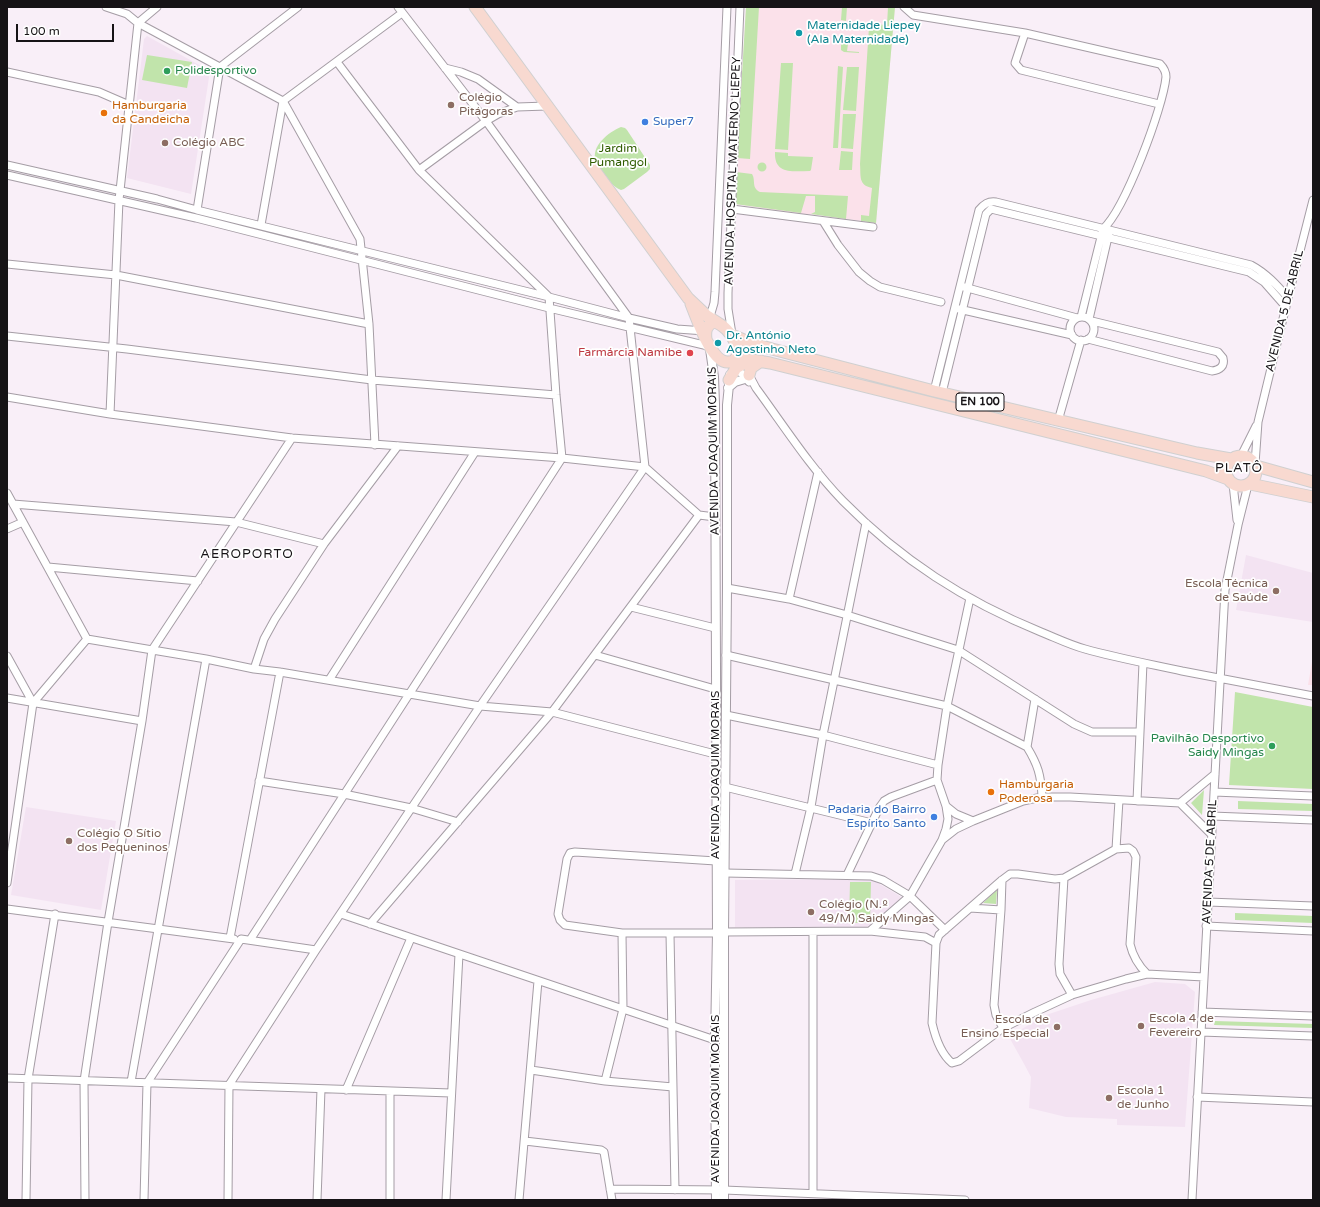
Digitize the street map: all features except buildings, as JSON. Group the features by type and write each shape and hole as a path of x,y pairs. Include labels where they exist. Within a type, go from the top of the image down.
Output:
{"main road":[{"name":"EN 100","path":"475,7 688,298 708,333 721,360 725,362 742,360 1206,471 1243,487 1249,485 1313,498"},
{"name":"EN 100","path":"708,333 724,326 732,335 742,360"},
{"name":"EN 100","path":"732,335 751,343 772,349 1058,421 1196,453 1236,458 1246,457 1251,459 1255,465 1313,482"},
{"path":"728,384 742,360 751,368 747,377"},
{"path":"1230,482 1226,467 1236,458"},
{"path":"1249,485 1255,478 1257,470 1255,465"}],"street":[{"path":"106,7 127,14 138,23 283,101 360,239 369,324 375,445"},
{"path":"110,414 119,200 138,23 157,7"},
{"path":"197,210 220,67 298,7"},
{"name":"AVENIDA HOSPITAL MATERNO LIEPEY","path":"708,333 715,292 727,7"},
{"name":"AVENIDA HOSPITAL MATERNO LIEPEY","path":"732,335 728,301 740,7"},
{"path":"904,7 913,16 1025,33 1160,64 1165,70 1166,76 1159,104 1140,160 1108,227 1085,319"},
{"path":"228,1200 229,1085 316,950 411,808 645,467 629,318 486,122 400,10 336,62 283,101 261,225"},
{"path":"1025,33 1016,63 1021,70 1159,104"},
{"path":"250,940 562,458 549,296 419,170 336,62"},
{"path":"444,68 461,72 478,79 517,107"},
{"path":"7,72 99,92 129,105"},
{"path":"419,170 498,114 517,107 547,106"},
{"path":"720,163 734,164"},
{"path":"7,165 120,192 157,199 549,296 629,318 677,329 708,333"},
{"path":"7,175 196,218 549,308 630,327 708,333"},
{"name":"AVENIDA 5 DE ABRIL","path":"1255,465 1258,422 1313,200"},
{"path":"938,392 962,309 964,287 979,210 989,201 1108,227 1251,265 1268,277 1288,298"},
{"path":"983,205 988,211"},
{"path":"732,209 873,227"},
{"path":"938,392 955,308 964,287 986,214 991,209 1249,272 1264,282 1286,307"},
{"path":"823,221 838,245 859,272 870,281 880,287 941,302"},
{"path":"7,264 116,275 369,324"},
{"path":"955,308 1072,335 1077,339 1212,371 1221,368 1224,364 1223,358 1218,352 964,287"},
{"path":"1072,335 1072,323 1085,319"},
{"path":"1058,421 1084,340 1093,333 1094,325 1085,319"},
{"name":"AVENIDA JOAQUIM MORAIS","path":"708,333 714,378 715,404 716,861 720,933 720,1190 716,1200"},
{"path":"7,336 372,380 556,395"},
{"path":"742,360 747,377 818,472 842,500 866,524 903,556 936,579 1018,623 1084,649 1143,663 1313,696"},
{"path":"728,384 747,377"},
{"name":"AVENIDA JOAQUIM MORAIS","path":"724,1200 720,1190 715,1040 720,933 725,873 728,384"},
{"path":"7,397 110,414 292,438 562,458 645,467 699,515 715,517"},
{"name":"AVENIDA 5 DE ABRIL","path":"1236,458 1258,422"},
{"path":"85,1200 84,1081 152,650 292,438"},
{"path":"254,669 264,639 275,619 324,544 398,446"},
{"path":"328,680 475,452"},
{"path":"788,599 818,472"},
{"name":"AVENIDA 5 DE ABRIL","path":"1230,482 1238,525"},
{"name":"AVENIDA 5 DE ABRIL","path":"1192,1200 1225,590 1238,525 1249,485"},
{"path":"7,493 87,639"},
{"path":"13,504 236,522 324,544"},
{"path":"370,924 552,712 699,515"},
{"path":"7,529 23,522"},
{"path":"795,874 811,807 823,735 866,524"},
{"path":"48,568 198,581"},
{"path":"727,588 788,599 847,615 958,650 1074,724 1092,732 1140,732"},
{"path":"870,931 910,896 942,840 947,824 946,806 937,780 938,765 947,706 970,598"},
{"path":"631,607 715,628"},
{"path":"87,639 254,669 280,672 480,706 552,712 715,754"},
{"path":"7,883 33,702 87,639"},
{"path":"595,655 715,689"},
{"path":"726,655 947,706 1027,747 1037,763 1042,797"},
{"path":"7,656 33,702"},
{"path":"131,1082 206,660"},
{"path":"1137,801 1143,663"},
{"path":"230,938 280,672"},
{"path":"7,698 142,720"},
{"path":"1027,747 1035,699"},
{"path":"726,715 823,735 938,765"},
{"path":"942,840 956,829 973,821 1024,801 1042,797 1070,797 1180,803 1215,774"},
{"path":"847,875 884,801 937,780"},
{"path":"259,781 344,794 411,808 458,822"},
{"path":"725,787 872,823"},
{"path":"1214,792 1313,796"},
{"path":"1116,850 1119,800"},
{"path":"1180,803 1211,834"},
{"path":"946,806 956,814 973,821"},
{"path":"1212,816 1313,820"},
{"path":"1147,974 1138,965 1132,954 1130,944 1136,857 1134,851 1129,848 1122,848 1064,878 1055,879 1010,874 939,935 936,943 932,1023 935,1034 946,1058 952,1063 958,1061 1003,1028 1072,995 1147,974 1204,977"},
{"path":"716,861 575,852 570,853 567,859 558,914 560,920 565,925 622,933 670,934 870,931 925,937 936,943"},
{"path":"725,873 871,876 883,880 910,896 945,930"},
{"path":"1064,878 1059,964 1060,974 1072,995"},
{"path":"1002,880 994,1005 996,1015 1003,1028"},
{"path":"1208,902 1313,906"},
{"path":"970,908 1001,910"},
{"path":"7,909 55,914 316,950"},
{"path":"26,1200 28,1079 55,914"},
{"path":"341,914 715,1040"},
{"path":"1206,926 1313,931"},
{"path":"813,932 813,1193"},
{"path":"605,1081 623,1009 622,933"},
{"path":"670,934 675,1190"},
{"path":"346,1090 411,938"},
{"path":"144,1200 147,1083 240,939"},
{"path":"446,1200 459,954"},
{"path":"519,1200 538,981"},
{"path":"1202,1012 1313,1016"},
{"path":"1201,1032 1313,1036"},
{"path":"531,1070 605,1081 673,1087"},
{"path":"7,1078 451,1093"},
{"path":"317,1200 321,1089"},
{"path":"390,1091 390,1200"},
{"path":"1197,1097 1313,1102"},
{"path":"525,1141 602,1150 604,1152 612,1200"},
{"path":"610,1189 720,1190 965,1200"}],"shaded area":[{"path":"746,7 895,7 876,223 811,214 805,215 735,204"},
{"name":"Colégio ABC","path":"147,36 210,71 191,194 127,178 144,39"},
{"name":"Escola Técnica de Saúde","path":"1246,555 1313,573 1313,622 1236,610"},
{"path":"1313,656 1313,685 1308,685"},
{"path":"26,807 116,821 101,910 11,895"},
{"name":"Colégio (N.º 49/M) Saidy Mingas","path":"871,879 903,898 869,928 735,927 735,880"},
{"path":"1155,982 1185,984 1195,992 1185,1127 1117,1125 1117,1119 1066,1117 1029,1108 1031,1077 1009,1037 1043,1016 1091,1000"}],"green space":[{"path":"746,7 759,7 750,159 737,158"},
{"path":"842,7 847,7 846,21 841,20"},
{"path":"888,7 895,7 876,223 861,221 861,215 869,216 872,188 864,185 862,182 860,164 869,27 873,24 887,25"},
{"path":"841,44 848,44 847,51 859,53 844,52 841,50"},
{"name":"Polidesportivo","path":"147,55 192,62 187,88 142,80"},
{"path":"781,63 793,63 788,150 775,149"},
{"path":"838,66 843,67 838,148 833,148"},
{"path":"847,67 859,67 856,111 843,110"},
{"path":"843,114 856,114 853,149 841,148"},
{"name":"Jardim Pumangol","path":"621,127 627,130 650,165 650,169 621,190 614,186 605,175 596,162 595,156 598,145 602,140 611,132"},
{"path":"841,151 853,152 852,170 839,170"},
{"path":"775,152 788,153 788,156 813,157 811,170 791,171 781,168 778,165"},
{"path":"762,162 767,167 762,172 757,167"},
{"path":"736,172 752,174 755,186 760,192 848,196 846,219 811,214 815,212 815,196 806,196 801,213 735,204"},
{"name":"Pavilhão Desportivo Saidy Mingas","path":"1235,692 1313,707 1313,789 1229,785"},
{"path":"1204,790 1202,815 1191,803"},
{"path":"1238,801 1313,804 1313,811 1238,809"},
{"path":"850,882 871,882 870,923 849,923"},
{"path":"997,890 996,904 983,903"},
{"path":"1235,913 1313,916 1313,923 1235,920"},
{"path":"1215,1021 1313,1024 1313,1028 1214,1025"}],"place":[{"name":"Maternidade Liepey (Ala Maternidade)","path":"799,33"},
{"name":"Polidesportivo","path":"167,71"},
{"name":"Colégio Pitágoras","path":"451,105"},
{"name":"Hamburgaria da Candeicha","path":"104,113"},
{"name":"Super7","path":"645,122"},
{"name":"Colégio ABC","path":"165,143"},
{"name":"Dr. António Agostinho Neto","path":"718,343"},
{"name":"Farmárcia Namibe","path":"690,353"},
{"name":"Escola Técnica de Saúde","path":"1276,591"},
{"name":"Pavilhão Desportivo Saidy Mingas","path":"1272,746"},
{"name":"Hamburgaria Poderosa","path":"991,792"},
{"name":"Padaria do Bairro Espírito Santo","path":"934,817"},
{"name":"Colégio O Sítio dos Pequeninos","path":"69,841"},
{"name":"Colégio (N.º 49/M) Saidy Mingas","path":"811,912"},
{"name":"Escola 4 de Fevereiro","path":"1141,1026"},
{"name":"Escola de Ensino Especial","path":"1057,1027"},
{"name":"Escola 1 de Junho","path":"1109,1098"}],"district":[{"name":"PLATÔ","path":"1239,469"},
{"name":"AEROPORTO","path":"247,555"}]}
